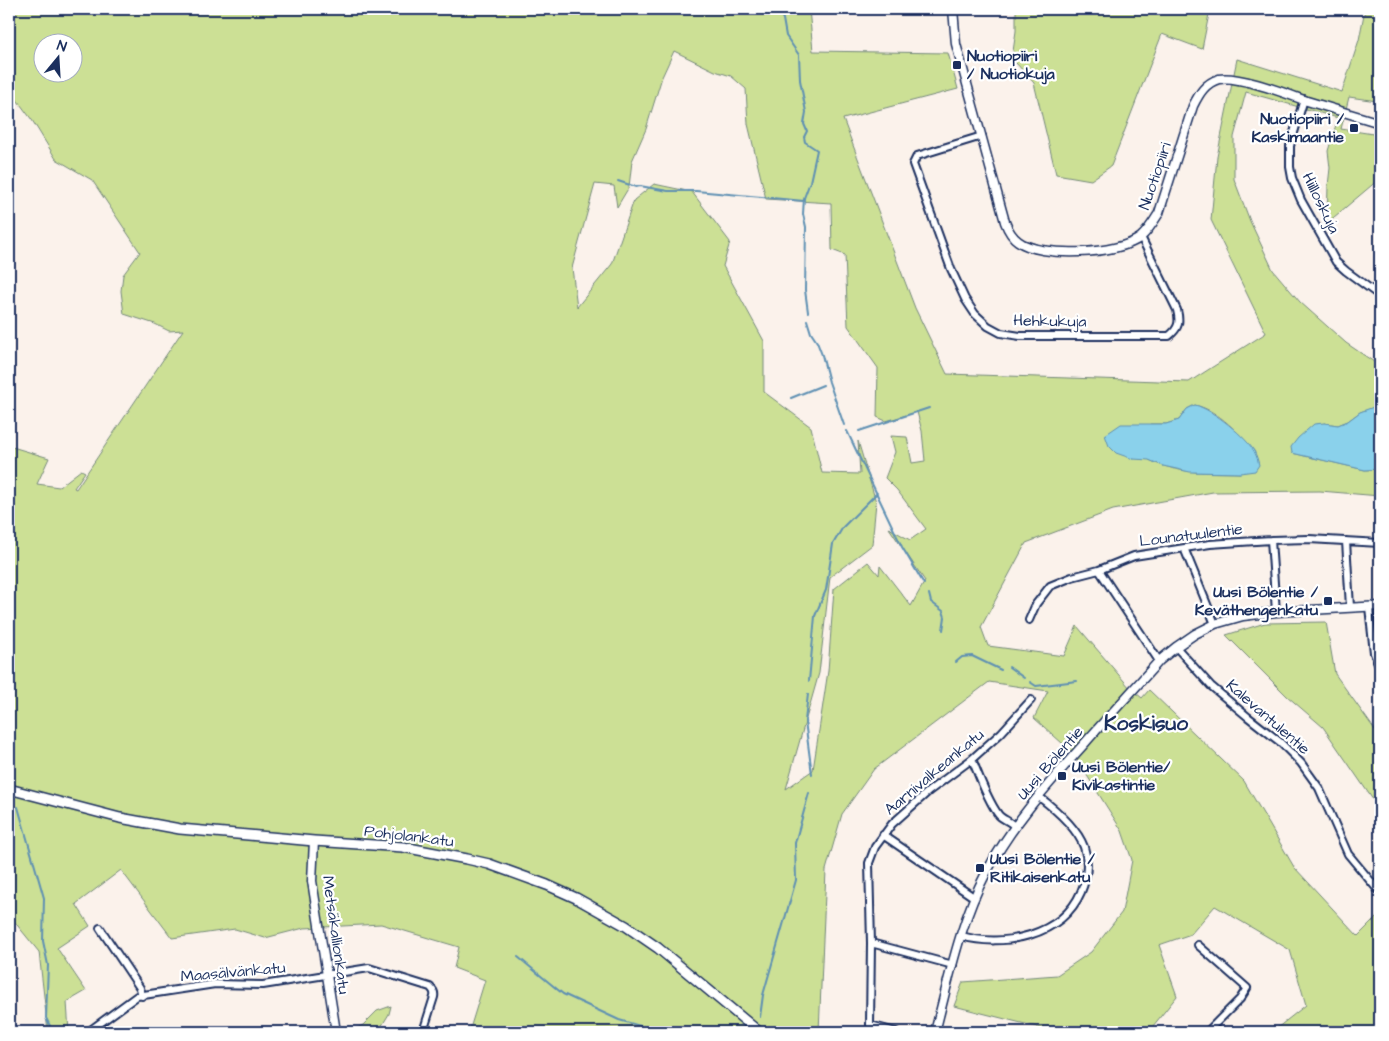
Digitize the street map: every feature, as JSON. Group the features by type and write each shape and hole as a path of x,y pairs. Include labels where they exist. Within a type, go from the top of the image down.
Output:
{"main road":[{"name":"Pohjolankatu","path":"9,789 120,818 180,829 403,847 489,864 547,885 576,898 626,926 650,942 759,1032"}],"street":[{"name":"Nuotiopiiri","path":"952,9 956,44 1005,222 1011,235 1019,242 1034,249 1096,252 1118,248 1141,237 1154,222 1159,212 1193,106 1199,94 1206,86 1218,80 1236,79 1380,123"},
{"name":"Hiilloskuja","path":"1304,100 1290,146 1290,167 1301,200 1336,262 1380,296"},
{"name":"Hehkukuja","path":"982,136 916,156 913,164 951,269 965,299 975,314 988,326 1001,333 1020,336 1169,336 1179,324 1179,318 1141,237"},
{"name":"Lounatuulentie","path":"1029,620 1036,604 1050,586 1134,556 1210,544 1271,540 1309,539 1380,543"},
{"path":"1271,540 1276,612"},
{"path":"1346,542 1350,607"},
{"path":"1184,548 1215,624"},
{"path":"1099,570 1159,662"},
{"name":"Uusi Bölentie","path":"935,1032 961,936 975,898 986,873 1014,826 1068,761 1159,662 1195,634 1215,624 1243,616 1276,612 1380,606"},
{"path":"1369,607 1374,654 1380,668"},
{"name":"Kalevantulentie","path":"1176,647 1211,686 1280,742 1301,763 1318,788 1348,854 1378,890"},
{"name":"Aarnivalkeankatu","path":"896,1032 870,1024 871,943 869,863 875,847 892,824 929,791 1001,733 1031,700"},
{"path":"972,758 999,816 1014,826"},
{"path":"961,936 988,940 1032,935 1052,926 1068,913 1078,899 1084,884 1087,867 1084,846 1072,827 1038,796"},
{"path":"883,835 975,898"},
{"name":"Metsäkallionkatu","path":"314,841 312,881 336,1032"},
{"path":"100,928 140,988 142,996"},
{"path":"871,943 953,965"},
{"path":"1198,945 1247,988 1240,999 1207,1032"},
{"name":"Maasälvänkatu","path":"92,1029 137,996 215,984 263,985 369,968 430,987 435,993 424,1032"}],"green space":[{"path":"9,9 809,9 813,51 948,53 958,89 843,119 915,308 947,374 1189,382 1266,333 1211,220 1217,157 1237,59 1342,92 1359,40 1365,9 1380,9 1380,76 1377,101 1349,97 1341,129 1373,134 1380,157 1380,182 1378,180 1327,223 1330,168 1328,151 1338,118 1246,92 1234,137 1234,179 1250,221 1273,270 1300,302 1346,343 1380,366 1380,406 1360,412 1348,421 1338,425 1324,423 1292,453 1365,470 1380,469 1380,496 1320,491 1213,492 1113,510 1026,543 981,627 988,646 1064,656 1077,626 1130,688 1142,698 1149,690 1244,781 1294,867 1358,936 1380,914 1380,1032 1272,1032 1306,1005 1290,950 1215,906 1191,934 1159,945 1177,996 1153,1026 1142,1032 1057,1032 954,1006 963,982 1057,975 1091,952 1122,912 1132,860 1122,831 1072,752 1034,718 1048,691 989,682 874,769 842,814 826,870 819,1032 469,1032 485,980 454,968 459,947 381,924 304,928 265,938 235,929 172,938 121,870 76,904 90,926 57,948 86,991 67,1002 69,1032 48,1032 39,952 9,915 9,446 49,458 37,484 59,487 81,470 85,472 74,488 76,489 183,330 169,331 155,324 124,314 121,291 123,275 140,252 92,180 56,159 32,120 9,89","holes":["674,51 715,71 731,76 746,89 748,124 766,199 831,203 832,250 845,255 848,326 878,368 877,417 886,421 917,412 922,431 925,461 912,463 907,437 891,436 895,452 885,478 897,490 926,529 910,540 889,528 925,581 911,606 880,566 879,575 868,562 834,589 828,671 813,770 786,789 819,673 830,577 872,545 876,502 858,441 860,474 822,473 811,427 764,392 764,341 723,266 730,242 692,192 654,184 634,200 612,264 577,307 572,268 595,184 614,186 617,207 629,187 632,161 646,129 662,77","1195,405 1213,412 1221,418 1255,452 1240,473 1183,470 1149,460 1150,424 1166,424 1179,420 1187,409"]},
{"path":"1016,9 1210,9 1202,49 1162,34 1111,166 1091,180 1056,174 1034,83 1016,63 1011,65 1016,31"},
{"path":"1326,622 1335,674 1380,737 1380,810 1323,727 1287,696 1226,635 1265,623"},
{"path":"391,1006 389,1014 378,1032 351,1032 363,1025 377,1011"}],"water":[{"path":"1195,405 1220,418 1245,440 1255,453 1259,465 1255,471 1240,473 1190,472 1163,466 1149,460 1133,459 1116,453 1109,446 1105,435 1121,424 1166,424 1179,420 1187,409"},
{"path":"1379,405 1380,469 1365,470 1292,453 1291,447 1314,424 1338,425 1348,421 1360,412"}],"waterway":[{"path":"778,9 783,19 786,36 799,55 800,80 806,112 804,124 807,131 804,137 805,142 817,150 810,182 804,198 803,214 806,227 805,290 808,312"},
{"path":"618,181 636,187 668,191 696,191 804,201"},
{"path":"807,320 822,355 844,425"},
{"path":"791,398 823,385"},
{"path":"859,431 929,408"},
{"path":"847,431 902,547 924,584"},
{"path":"809,681 815,616 826,590 833,544 843,527 877,493"},
{"path":"929,594 931,602 943,611 945,617 943,630"},
{"path":"956,662 962,657 972,656 1001,670"},
{"path":"1009,667 1024,678"},
{"path":"1030,682 1036,686 1077,681"},
{"path":"808,694 805,721 812,774"},
{"path":"760,1017 763,995 796,880 795,843 809,793"},
{"path":"18,807 44,898 43,941 48,965 46,1018 53,1032"},
{"path":"518,957 563,994 619,1020 661,1032"}],"place":[{"name":"Nuotiopiiri / Nuotiokuja","path":"957,65"},
{"name":"Nuotiopiiri / Kaskimaantie","path":"1354,128"},
{"name":"Uusi Bölentie / Keväthengenkatu","path":"1328,601"},
{"name":"Uusi Bölentie/ Kivikastintie","path":"1062,776"},
{"name":"Uusi Bölentie / Ritikaisenkatu","path":"980,868"}],"district":[{"name":"Koskisuo","path":"1146,723"}]}
